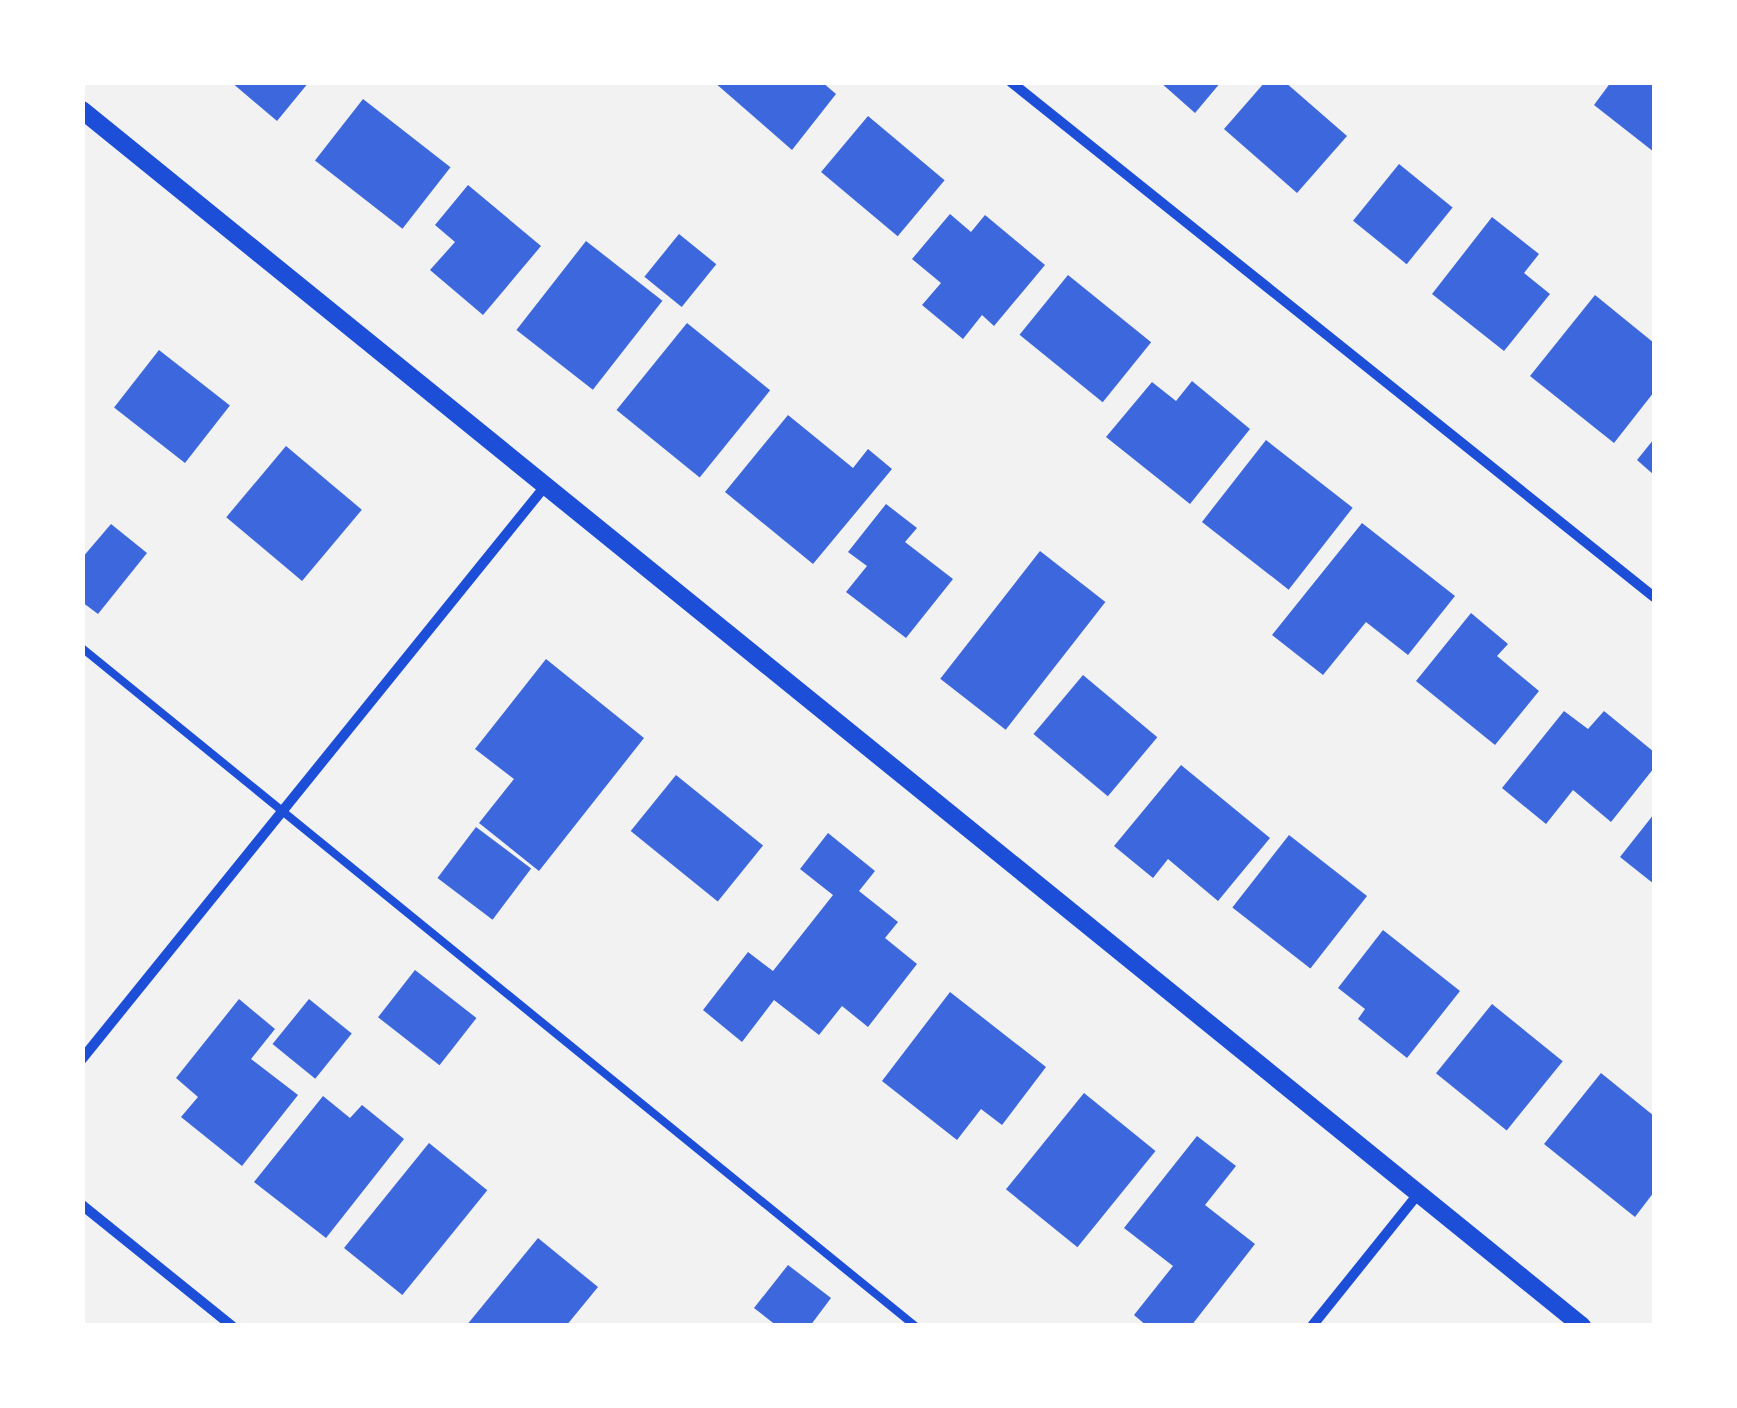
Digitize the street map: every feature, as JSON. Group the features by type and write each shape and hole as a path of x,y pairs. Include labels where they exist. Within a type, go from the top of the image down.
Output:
{"street":[{"path":"1011,82 1654,596"},
{"path":"82,110 1582,1326"},
{"path":"82,1059 546,485"},
{"path":"1312,1326 1419,1193"},
{"path":"82,1205 232,1326"}],"lane":[{"path":"82,648 916,1326"}],"building":[{"path":"231,82 309,82 277,121"},
{"path":"714,82 822,82 836,94 792,150"},
{"path":"1160,82 1221,82 1195,113"},
{"path":"1265,82 1285,82 1347,136 1297,193 1224,129"},
{"path":"1611,82 1654,82 1654,152 1594,105"},
{"path":"363,99 450,167 402,229 315,160"},
{"path":"868,116 945,180 898,236 821,172"},
{"path":"1399,164 1453,207 1407,264 1353,221"},
{"path":"468,185 541,246 483,315 430,270 455,242 435,225"},
{"path":"950,214 971,232 985,215 1045,265 994,326 982,315 963,339 922,305 941,283 912,259"},
{"path":"1492,217 1539,254 1524,273 1550,294 1504,351 1432,294"},
{"path":"679,234 716,264 682,307 644,277"},
{"path":"586,241 662,301 593,390 516,330"},
{"path":"1068,275 1151,342 1103,402 1020,335"},
{"path":"1595,295 1654,343 1654,392 1614,443 1530,376"},
{"path":"687,323 770,390 700,477 617,410"},
{"path":"159,350 230,405 185,463 114,408"},
{"path":"1192,381 1250,429 1190,504 1106,437 1152,382 1176,401"},
{"path":"788,415 853,468 868,449 892,469 813,564 725,492"},
{"path":"1654,439 1654,475 1637,460"},
{"path":"1266,440 1353,508 1289,590 1202,522"},
{"path":"286,446 362,510 302,581 226,517"},
{"path":"886,504 917,528 905,542 953,579 906,638 846,592 867,566 848,552"},
{"path":"1362,523 1455,596 1408,655 1366,622 1323,675 1272,635"},
{"path":"111,524 147,553 98,614 82,602 82,558"},
{"path":"1040,551 1105,602 1006,730 940,679"},
{"path":"1471,613 1508,644 1497,656 1539,691 1495,745 1416,681"},
{"path":"546,659 644,738 539,871 479,823 514,779 475,749"},
{"path":"1083,675 1157,737 1108,796 1034,734"},
{"path":"1564,711 1588,729 1604,711 1654,752 1654,768 1611,822 1573,790 1546,824 1502,788"},
{"path":"1181,765 1270,838 1218,901 1168,859 1153,878 1114,846"},
{"path":"676,775 763,845 718,901 631,831"},
{"path":"1654,814 1654,884 1620,857"},
{"path":"476,827 531,869 493,920 437,878"},
{"path":"828,833 875,871 859,891 898,922 885,938 917,964 868,1027 842,1006 819,1035 774,1000 742,1042 703,1010 748,952 773,971 833,895 800,869"},
{"path":"1289,835 1367,896 1310,968 1232,907"},
{"path":"1383,930 1460,991 1407,1058 1358,1019 1365,1009 1338,988"},
{"path":"415,970 476,1018 440,1065 378,1017"},
{"path":"950,992 1046,1067 1002,1125 981,1109 957,1140 882,1081"},
{"path":"239,999 275,1029 251,1059 298,1095 242,1166 181,1117 198,1097 176,1078"},
{"path":"309,999 352,1034 315,1079 272,1044"},
{"path":"1492,1004 1563,1061 1507,1130 1436,1073"},
{"path":"1601,1073 1654,1116 1654,1192 1635,1217 1544,1144"},
{"path":"1084,1093 1155,1151 1077,1247 1006,1189"},
{"path":"323,1096 350,1118 362,1105 404,1139 326,1238 254,1182"},
{"path":"1197,1136 1236,1166 1205,1205 1255,1244 1191,1326 1147,1326 1134,1315 1173,1266 1124,1228"},
{"path":"429,1143 487,1190 402,1295 344,1248"},
{"path":"538,1238 598,1287 566,1326 466,1326"},
{"path":"788,1265 831,1298 810,1326 777,1326 754,1308"}]}
